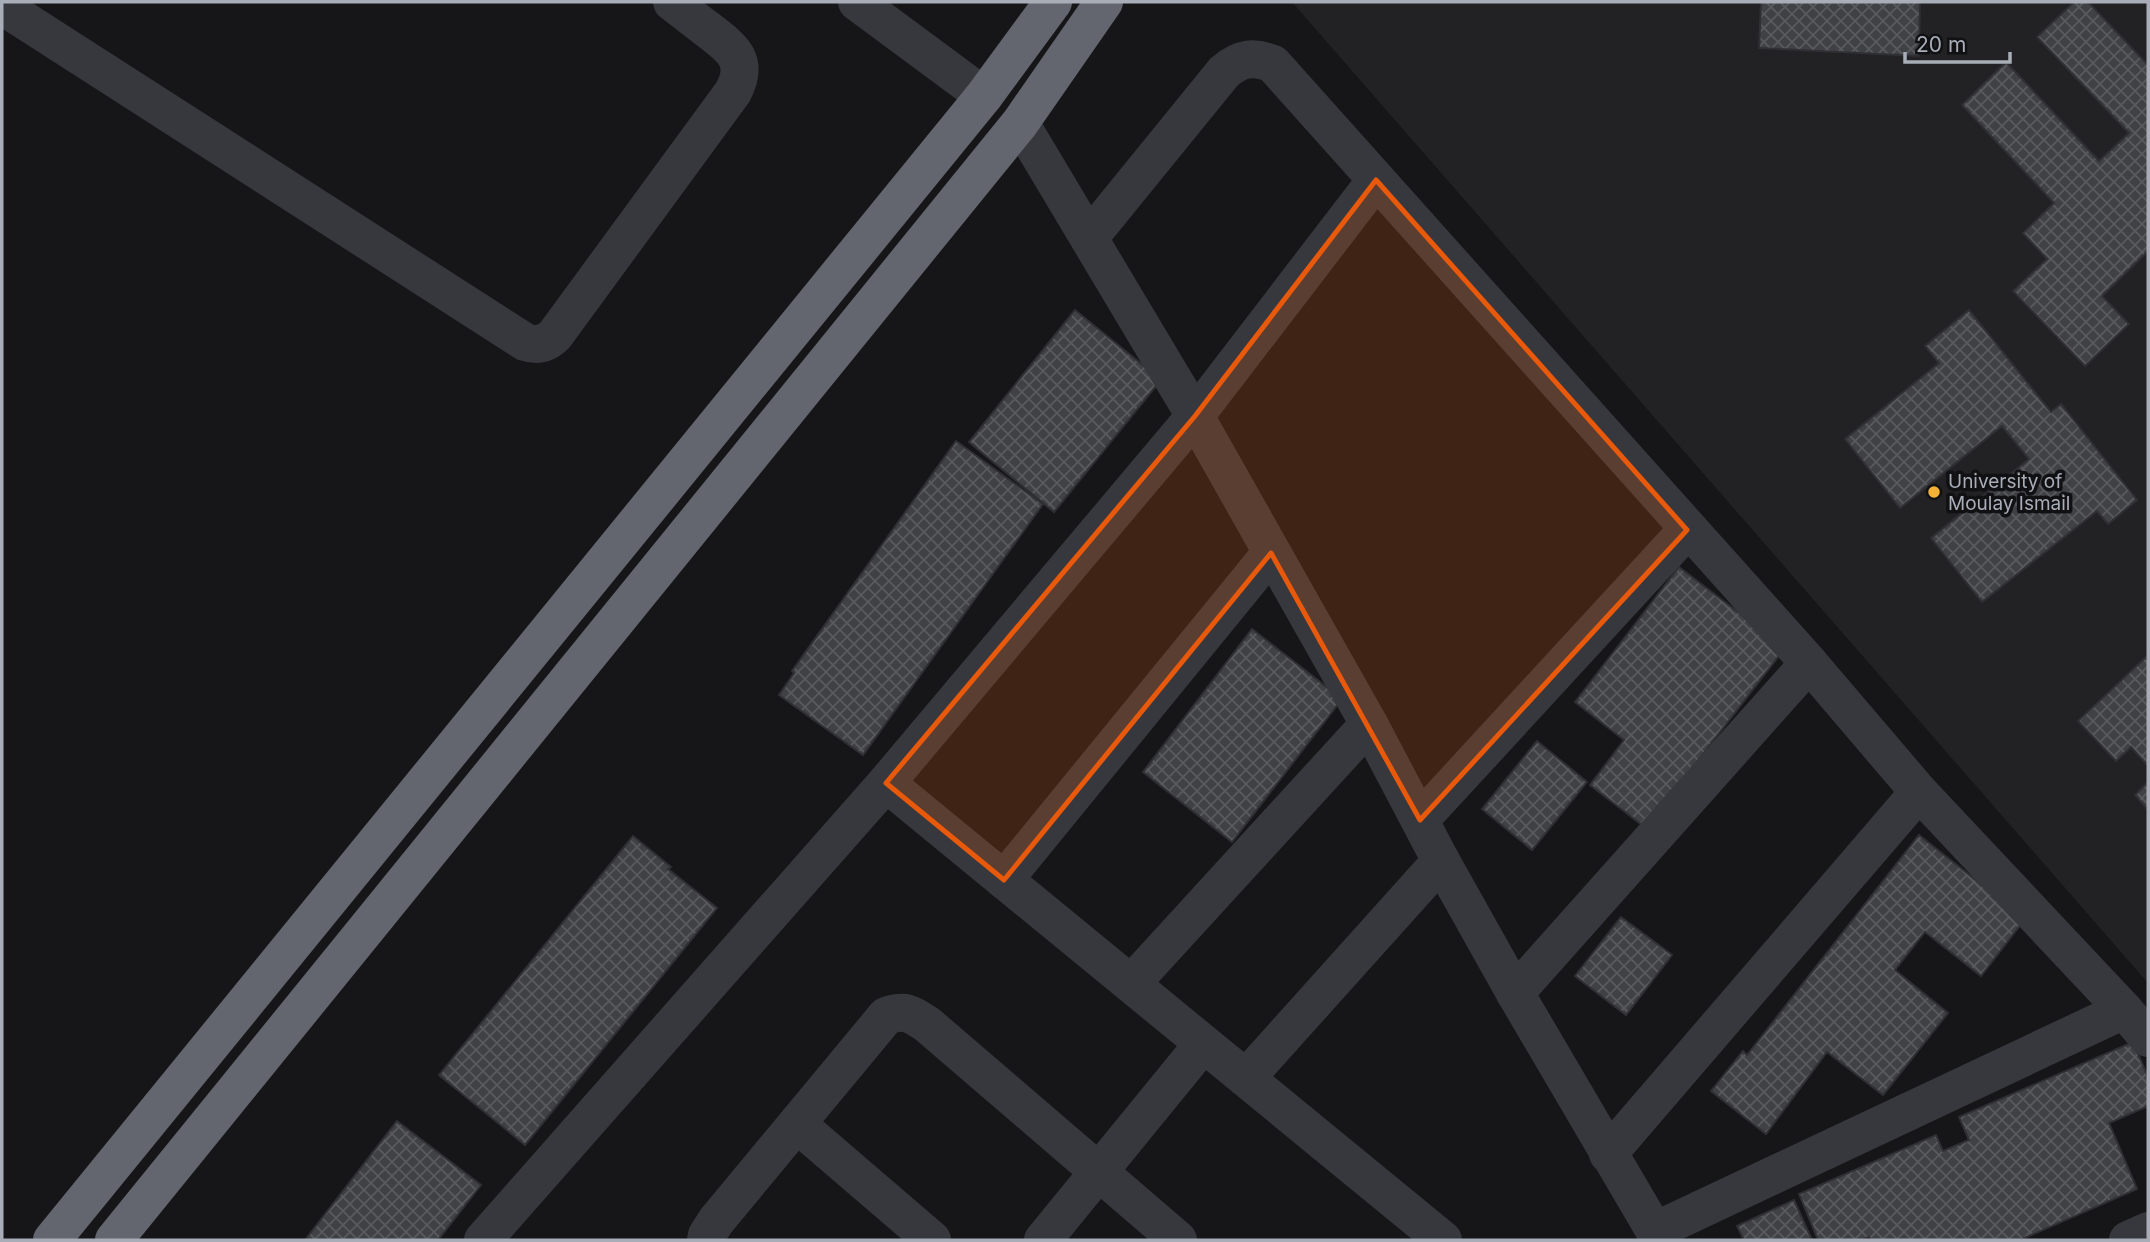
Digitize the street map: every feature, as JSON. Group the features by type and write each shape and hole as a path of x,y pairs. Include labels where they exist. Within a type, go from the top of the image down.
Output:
{"highway":[{"path":"52,1240 984,96 1053,2"},
{"path":"114,1240 1020,123 1104,2"}],"street":[{"path":"2,6 513,335 533,345 549,341 555,335 740,79 740,65 734,51 672,2"},
{"path":"858,2 984,96"},
{"path":"1089,238 1224,72 1234,63 1246,59 1260,59 1273,64 1809,663 1919,792 2148,1038"},
{"path":"1020,123 1195,416 1369,724 1515,993 1658,1235 2124,1010"},
{"path":"483,1240 886,783 1195,416 1376,180"},
{"path":"1420,820 1688,530"},
{"path":"1004,880 1271,552"},
{"path":"1515,993 1809,663"},
{"path":"1131,984 1369,724"},
{"path":"886,783 1443,1240"},
{"path":"1608,1154 1919,792"},
{"path":"1246,1078 1441,861"},
{"path":"706,1240 716,1221 887,1016 899,1012 912,1014 928,1025 1178,1240"},
{"path":"1043,1240 1203,1044"},
{"path":"797,1124 932,1240"},
{"path":"2128,1240 2148,1231"}],"highlighted area":[{"path":"1376,180 1687,530 1420,820 1271,553 1004,880 886,783 1195,416"}],"shaded area":[{"name":"University of Moulay Ismail","path":"1292,2 2148,2 2148,983"}],"building":[{"path":"1761,2 1920,2 1919,56 1759,48"},
{"path":"2074,2 2088,2 2148,65 2148,251 2102,296 2129,324 2085,366 2013,291 2047,259 2023,233 2054,203 1962,105 2006,62 2099,161 2129,133 2037,37"},
{"path":"1075,310 1161,380 1054,512 969,442"},
{"path":"1969,310 2051,412 2061,404 2137,500 2108,524 2097,511 1982,602 1931,538 2029,459 2002,426 1900,508 1845,439 1939,363 1925,346"},
{"path":"956,441 1043,504 863,755 779,695 794,673 792,671"},
{"path":"1679,567 1785,648 1646,828 1590,785 1624,740 1575,702"},
{"path":"1252,629 1342,699 1232,842 1143,772"},
{"path":"2146,657 2148,766 2131,747 2116,761 2078,721"},
{"path":"1537,741 1587,782 1532,850 1482,809"},
{"path":"2148,782 2148,810 2135,795"},
{"path":"1919,835 2025,919 1981,976 1925,932 1895,970 1948,1013 1883,1095 1827,1052 1766,1134 1711,1091 1743,1051 1747,1055"},
{"path":"633,836 671,867 668,869 717,908 525,1145 439,1075"},
{"path":"1621,917 1672,955 1626,1015 1575,976"},
{"path":"2133,1042 2148,1077 2148,1106 2109,1123 2137,1189 2020,1240 1871,1240 1869,1237 1862,1240 1818,1240 1799,1194 1936,1135 1943,1151 1969,1140 1959,1117"},
{"path":"397,1121 481,1185 438,1240 305,1240"},
{"path":"1794,1200 1812,1240 1744,1240 1737,1226"}],"place":[{"name":"University of Moulay Ismail","path":"1934,492"}]}
